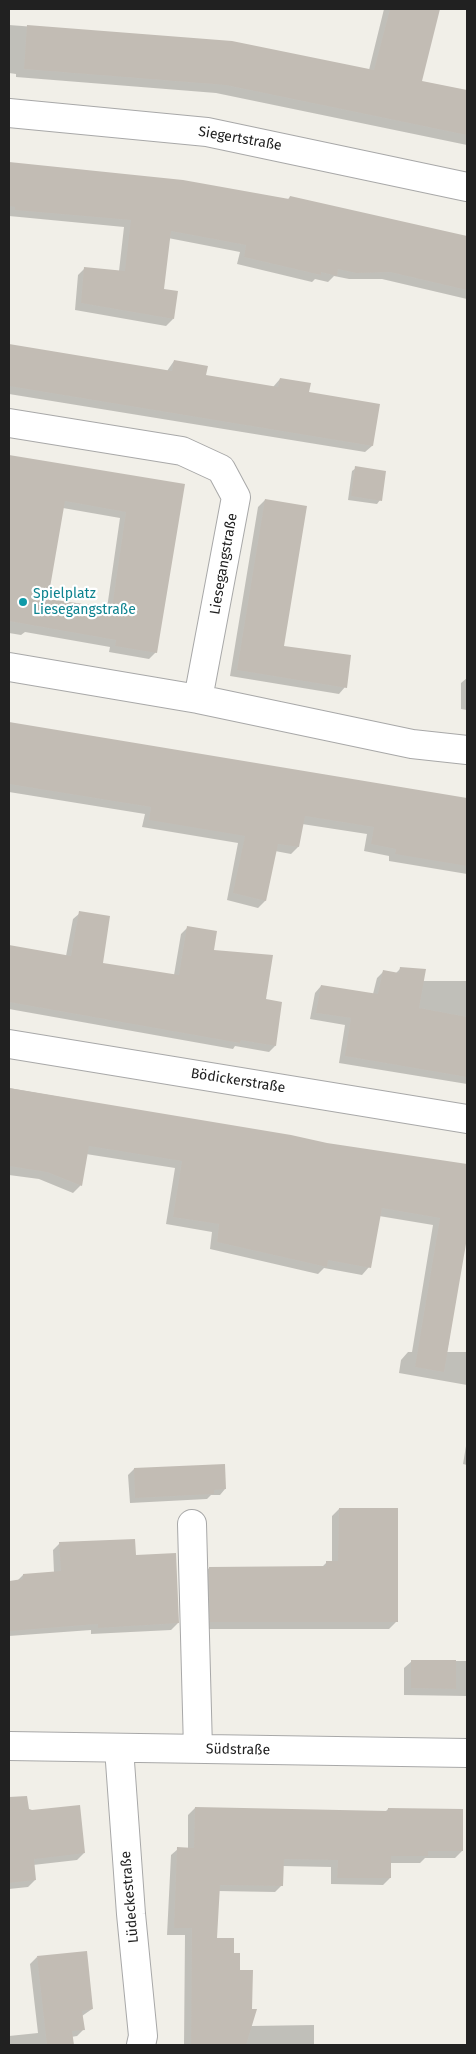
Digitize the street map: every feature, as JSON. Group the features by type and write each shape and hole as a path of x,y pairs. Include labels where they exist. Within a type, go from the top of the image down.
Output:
{"street":[{"name":"Siegertstraße","path":"9,113 207,132 467,187"},
{"name":"Liesegangstraße","path":"9,423 182,452 220,469 236,496 198,699"},
{"path":"9,667 198,699 412,744 467,750"},
{"name":"Bödickerstraße","path":"9,1044 467,1119"},
{"path":"192,1524 198,1749"},
{"name":"Südstraße","path":"9,1746 467,1753"},
{"name":"Lüdeckestraße","path":"119,1748 131,1914 143,2036 141,2045"}],"building":[{"path":"390,9 440,9 422,81 467,90 467,135 226,85 24,69 27,25 232,41 374,70"},
{"path":"9,162 183,180 289,199 290,196 467,236 467,290 390,272 357,273 338,269 337,276 321,272 321,275 244,257 246,245 171,231 164,289 178,291 174,319 81,303 84,267 125,271 131,220 15,210 15,207 9,206"},
{"path":"9,344 172,371 174,360 208,366 206,375 278,387 280,378 311,383 309,392 380,404 373,446 9,386"},
{"path":"9,455 185,484 157,653 115,646 116,640 9,621","holes":["65,501 126,512 112,608 48,599"]},
{"path":"355,466 386,471 382,501 351,496"},
{"path":"265,499 307,506 284,646 351,655 347,688 237,670"},
{"path":"9,722 467,798 467,866 395,854 396,849 371,844 374,827 305,816 299,847 278,844 266,901 233,893 245,836 149,820 151,807 9,784"},
{"path":"79,911 110,916 103,963 179,975 187,926 217,931 214,950 273,955 266,999 282,1002 276,1046 241,1040 240,1043 9,1002 9,945 71,956"},
{"path":"400,967 426,969 419,1008 467,1017 467,1077 345,1056 351,1018 316,1013 321,985 378,994 383,970 399,973"},
{"path":"9,1088 291,1135 327,1143 467,1164 467,1238 444,1372 415,1367 440,1218 382,1208 371,1268 328,1260 327,1267 217,1242 219,1224 173,1217 182,1161 89,1146 82,1186 47,1172 9,1166"},
{"path":"225,1464 226,1489 214,1490 214,1494 135,1498 134,1468"},
{"path":"339,1508 398,1508 398,1622 210,1622 209,1567 326,1566 326,1561 338,1561"},
{"path":"135,1539 136,1555 176,1553 179,1623 98,1628 98,1624 9,1631 9,1581 23,1579 23,1574 61,1571 59,1542"},
{"path":"411,1660 456,1660 456,1689 411,1688"},
{"path":"27,1796 29,1809 32,1810 80,1805 85,1853 34,1859 36,1880 9,1883 9,1797"},
{"path":"195,1807 388,1811 388,1808 463,1809 463,1851 428,1851 428,1856 391,1856 391,1878 337,1878 338,1860 284,1859 283,1886 220,1885 217,1938 234,1938 234,1953 240,1953 240,1970 253,1970 252,2009 257,2009 246,2045 191,2045 192,1928 174,1928 177,1847 194,1848"},
{"path":"87,1951 93,2009 82,2011 85,2030 72,2031 74,2045 47,2045 37,1956"}],"place":[{"name":"Spielplatz Liesegangstraße","path":"23,602"}]}
